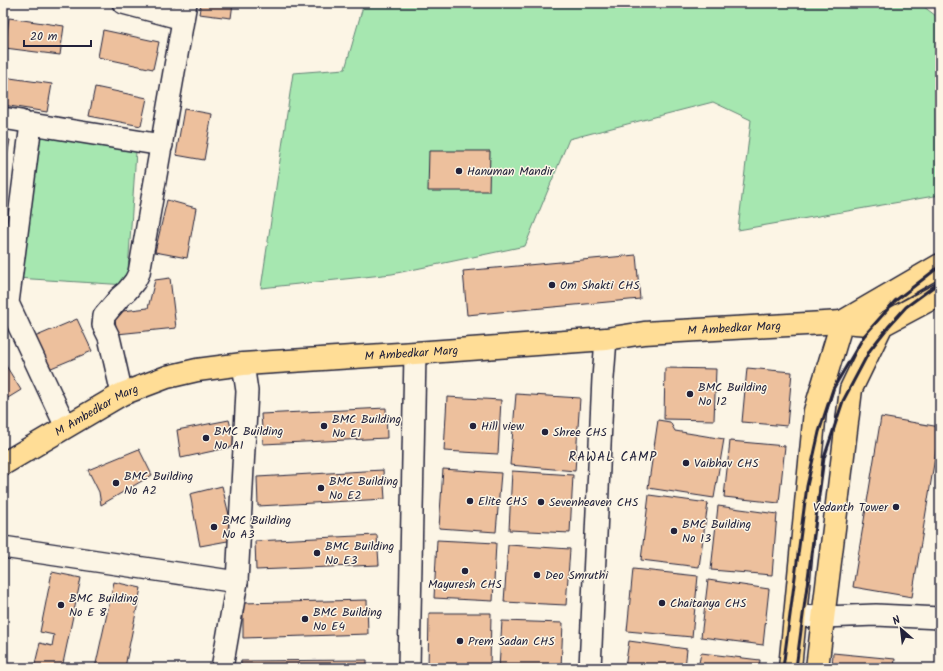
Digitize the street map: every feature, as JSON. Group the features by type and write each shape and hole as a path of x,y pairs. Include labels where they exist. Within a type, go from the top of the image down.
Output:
{"main road":[{"path":"790,668 815,411 842,322 940,265"},
{"path":"818,668 851,389 882,325 940,294"},
{"name":"M Ambedkar Marg","path":"3,464 122,394 167,377 197,370 243,364 415,353 606,338 644,333 842,322 882,325"}],"street":[{"path":"122,3 185,11 139,273 127,291 104,316 103,325 109,337 122,394"},
{"path":"66,427 8,303 31,124 162,145"},
{"path":"590,668 606,338"},
{"path":"408,668 415,353"},
{"path":"222,668 238,582 247,391 243,364"},
{"path":"3,547 238,582"},
{"path":"795,616 824,617 876,615 940,618"}],"green space":[{"path":"364,3 919,3 940,19 940,195 738,230 751,120 713,102 569,139 525,246 392,274 261,288 293,73 345,69"},
{"path":"27,130 137,137 127,285 16,278"}],"building":[{"path":"201,3 233,3 231,18 199,14"},
{"path":"9,18 64,26 60,55 5,48"},
{"path":"103,30 159,42 153,69 98,57"},
{"path":"3,77 52,84 47,112 3,105"},
{"path":"95,87 147,98 141,126 89,116"},
{"path":"184,109 212,114 204,160 176,155"},
{"path":"3,139 10,140 3,179"},
{"name":"Hanuman Mandir","path":"429,151 490,151 489,191 428,191"},
{"path":"167,200 196,208 187,258 155,252"},
{"name":"Om Shakti CHS","path":"636,255 640,299 467,315 463,271"},
{"path":"170,278 176,328 117,334 114,312 148,308 155,280"},
{"path":"77,319 92,351 44,371 30,339"},
{"path":"3,361 21,390 3,401"},
{"name":"BMC Building No 12","path":"665,368 716,369 714,420 664,419"},
{"path":"747,368 792,372 787,426 742,422"},
{"name":"Shree CHS","path":"516,394 580,398 575,471 510,465"},
{"name":"Hill view","path":"447,397 501,400 498,454 444,451"},
{"name":"BMC Building No E1","path":"386,408 387,438 263,444 261,414"},
{"name":"Vedanth Tower","path":"881,417 940,427 912,597 853,587"},
{"name":"BMC Building No A1","path":"229,420 236,446 181,458 177,430"},
{"name":"Vaibhav CHS","path":"658,420 670,422 675,431 724,439 714,498 648,488"},
{"path":"730,441 785,446 779,503 724,497"},
{"name":"BMC Building No A2","path":"139,449 152,475 101,505 99,492 88,470"},
{"name":"Elite CHS","path":"443,469 501,473 496,532 439,528"},
{"name":"BMC Building No E2","path":"383,470 385,499 258,506 257,477"},
{"name":"Sevenheaven CHS","path":"512,471 573,475 570,533 509,530"},
{"name":"BMC Building No A3","path":"222,486 233,540 200,546 190,494"},
{"name":"BMC Building No 13","path":"649,495 708,503 699,567 641,560"},
{"path":"718,506 777,514 772,575 711,570"},
{"name":"BMC Building No E3","path":"377,535 379,565 256,570 255,541"},
{"name":"Mayuresh CHS","path":"437,540 496,543 493,601 434,598"},
{"name":"Deo Smruthi","path":"508,545 570,549 566,605 504,602"},
{"name":"Chaitanya CHS","path":"633,569 698,576 692,637 627,631"},
{"name":"BMC Building No E 8","path":"52,572 81,578 62,668 34,668 40,643 52,646 54,635 40,632"},
{"path":"708,580 769,589 763,645 701,637"},
{"path":"114,582 141,588 125,668 95,668"},
{"name":"BMC Building No E4","path":"367,600 368,634 243,638 243,603"},
{"name":"Prem Sadan CHS","path":"429,613 491,613 490,668 428,668"},
{"path":"502,621 563,623 561,668 499,668"},
{"path":"629,641 687,649 685,668 625,668"},
{"path":"701,653 760,660 759,668 698,668"},
{"path":"833,653 895,659 894,668 832,668"},
{"path":"367,660 367,668 241,668 241,661"}],"railway":[{"path":"783,668 807,486 819,432 833,389 864,336 895,301 940,266"},
{"path":"796,668 824,458 843,401 870,350 889,326 906,307 940,282"}],"place":[{"name":"Hanuman Mandir","path":"459,171"},
{"name":"Om Shakti CHS","path":"552,285"},
{"name":"BMC Building No 12","path":"690,394"},
{"name":"BMC Building No E1","path":"324,426"},
{"name":"Hill view","path":"473,426"},
{"name":"Shree CHS","path":"545,432"},
{"name":"BMC Building No A1","path":"206,438"},
{"name":"Vaibhav CHS","path":"686,463"},
{"name":"BMC Building No A2","path":"116,483"},
{"name":"BMC Building No E2","path":"321,488"},
{"name":"Elite CHS","path":"470,501"},
{"name":"Sevenheaven CHS","path":"541,502"},
{"name":"Vedanth Tower","path":"896,507"},
{"name":"BMC Building No A3","path":"214,527"},
{"name":"BMC Building No 13","path":"674,531"},
{"name":"BMC Building No E3","path":"317,553"},
{"name":"Mayuresh CHS","path":"465,571"},
{"name":"Deo Smruthi","path":"537,575"},
{"name":"Chaitanya CHS","path":"662,603"},
{"name":"BMC Building No E 8","path":"61,605"},
{"name":"BMC Building No E4","path":"305,619"},
{"name":"Prem Sadan CHS","path":"460,641"}],"district":[{"name":"RAWAL CAMP","path":"613,457"}]}
